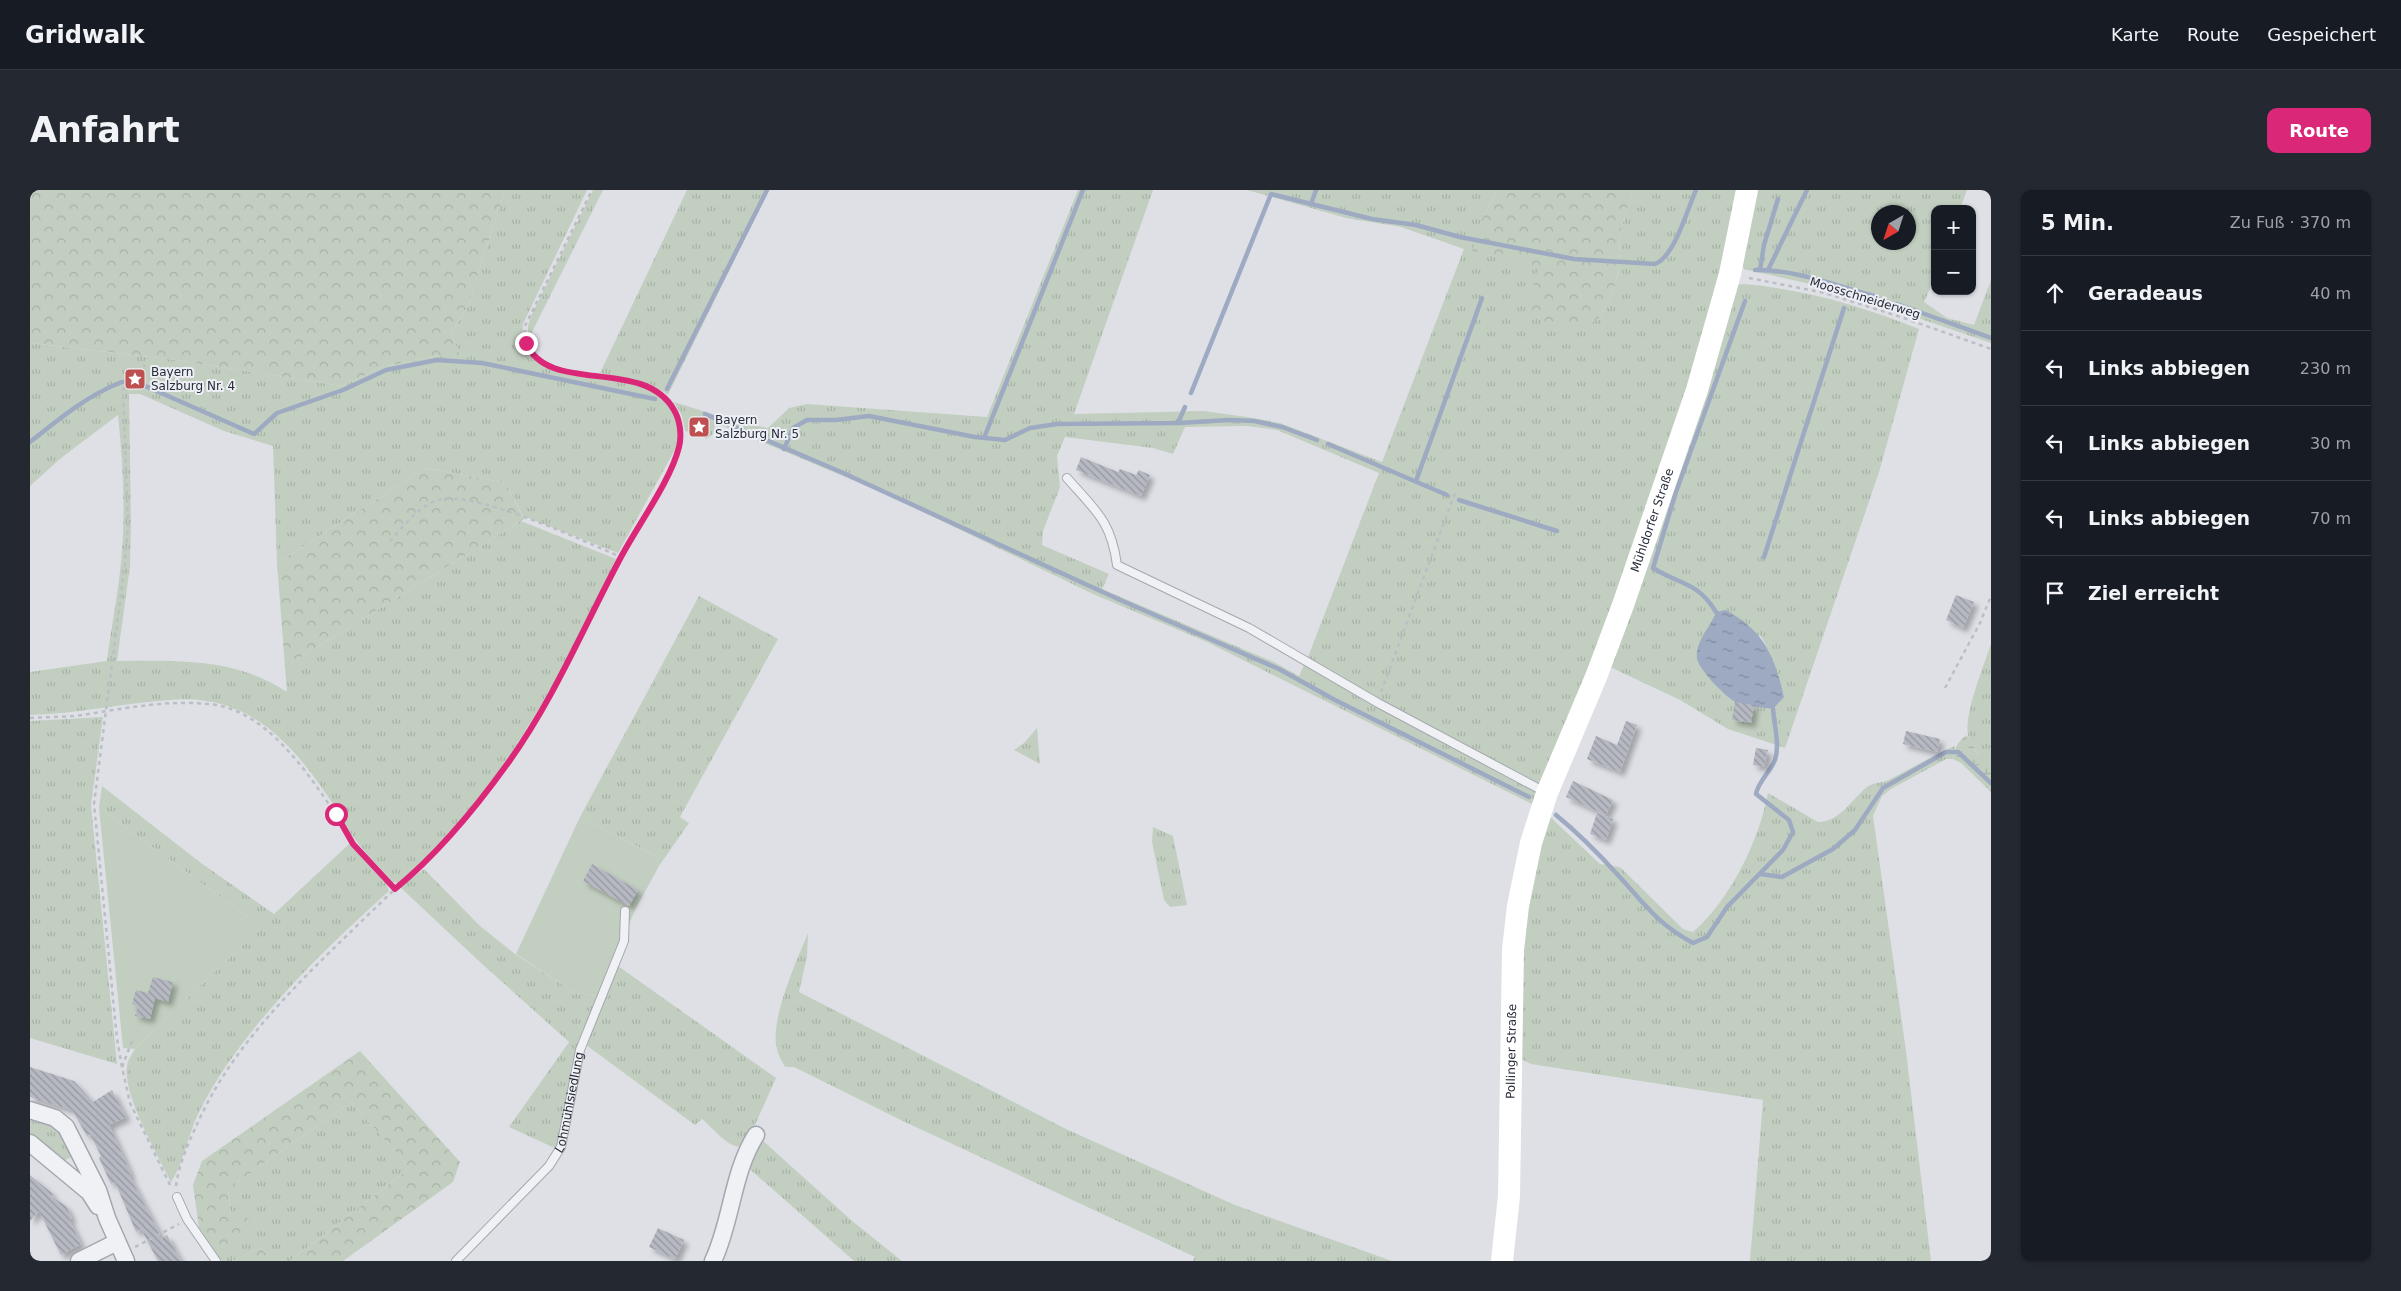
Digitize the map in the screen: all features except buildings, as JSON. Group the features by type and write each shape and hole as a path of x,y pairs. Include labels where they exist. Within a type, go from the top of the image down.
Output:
{"street":[{"name":"Mühldorfer Straße","path":"1531,843 1547,793 1596,678 1623,605 1696,390 1730,274 1747,190"},
{"name":"Pollinger Straße","path":"1502,1261 1509,1196 1513,950 1518,906 1531,843"},
{"path":"32,1111 55,1118 66,1127 98,1190 107,1218 122,1252 79,1261"},
{"path":"713,1261 722,1242 744,1154 756,1135"},
{"path":"30,1143 89,1192 107,1218"},
{"path":"57,1165 65,1168 70,1166 79,1151"}],"lane":[{"path":"1067,478 1104,520 1114,542 1117,565 1249,628 1378,703 1547,793"},
{"name":"Lohmühlsiedlung","path":"456,1261 550,1166 561,1147 580,1050 624,941 625,911"},
{"path":"177,1197 187,1219 216,1261"}],"path":[{"path":"177,1197 176,1184 189,1142 212,1095 226,1072 284,999 395,889 428,861 451,836 515,754 561,676 621,557 658,492 679,448 681,436 675,412 661,395 642,385 546,366 529,351 524,335 529,317 592,190"},
{"name":"Moosschneiderweg","path":"1730,274 1825,293 1901,317 1991,349"},
{"path":"145,365 131,376 123,390 128,525 107,710 94,804 117,1039 122,1067 130,1103 177,1197"},
{"path":"1378,703 1387,673 1455,493"},
{"path":"390,541 417,512 434,502 443,499 464,500 502,510 621,557"},
{"path":"1945,688 1980,623 1991,596"},
{"path":"30,718 81,715 107,710 171,703 210,704 234,711 254,721 277,738 309,775 353,844 395,889"},
{"path":"122,1067 132,1041"},
{"path":"122,1252 187,1219"}],"green space":[{"path":"30,190 505,190 467,308 451,334 460,355 439,355 382,367 342,386 176,360 30,343"},
{"path":"505,190 587,190 523,324 528,351 545,367 571,374 631,384 657,394 674,413 677,446 618,553 523,516 506,483 426,468 277,563 273,446 224,431 140,394 129,394 130,566 117,661 205,663 247,672 287,692 285,667 521,521 616,559 573,648 524,733 497,774 434,849 398,883 393,882 359,845 319,784 286,744 268,728 247,714 224,705 199,700 170,700 65,713 30,715 30,672 107,661 120,574 124,507 118,415 61,458 30,486 30,343 176,360 342,386 382,367 439,355 460,355 451,334 467,308"},
{"path":"593,190 603,190 528,340 528,326 531,316"},
{"path":"687,190 769,190 668,395 644,383 600,373"},
{"path":"1078,190 1153,190 1074,414 1204,411 1247,417 1280,423 1382,462 1464,249 1401,227 1346,218 1247,190 1497,190 1480,223 1539,266 1598,320 1611,295 1619,271 1620,233 1633,190 1737,190 1733,217 1697,359 1631,560 1544,781 1539,784 1407,715 1308,657 1379,473 1277,430 1247,426 1185,427 1173,454 1153,448 1065,437 1057,456 1060,487 1043,531 1042,545 1109,574 1102,589 1274,662 1299,676 1305,662 1534,790 1537,793 1534,805 1207,642 1093,594 888,495 719,424 715,425 713,434 706,439 703,435 685,431 682,416 674,402 738,422 768,428 789,408 807,404 987,417"},
{"path":"1497,190 1633,190 1620,233 1619,270 1611,295 1598,320 1577,328 1543,322 1528,312 1538,266 1472,251 1480,223"},
{"path":"1755,190 1967,190 1961,205 1931,205 1931,284 1924,302 1947,318 1974,325 1991,280 1991,343 1836,290 1744,269 1742,265"},
{"path":"1745,284 1790,290 1834,300 1919,329 1879,472 1785,748 1728,729 1680,700 1608,666 1734,285","holes":["1712,624 1761,636 1770,653 1784,697 1753,705 1735,702 1728,697 1704,670 1700,664 1698,650"]},
{"path":"426,468 506,483 524,519 285,667 277,563"},
{"path":"699,596 778,639 680,817 689,823 659,866 656,856 580,817"},
{"path":"1991,644 1991,764 1973,747 1968,734 1968,725 1975,689"},
{"path":"103,717 91,805 117,1064 30,1038 30,721"},
{"path":"1037,728 1040,764 1014,750 1024,743"},
{"path":"1967,735 1976,752 1991,764 1991,792 1961,763 1953,759 1957,745"},
{"path":"1955,746 1953,759 1946,759 1891,789 1882,796 1873,816 1906,1051 1931,1261 1750,1261 1763,1100 1531,1064 1517,1057 1520,951 1546,813 1600,864 1620,867 1683,929 1693,932 1719,904 1731,887 1758,830 1768,793 1818,822 1826,821 1839,814 1869,786 1886,781"},
{"path":"102,786 201,863 274,914 349,844 387,885 389,891 310,966 259,1022 236,1051 216,1081 199,1112 171,1182 150,1141 130,1093 127,1079 128,1062 135,1049 261,927 99,808"},
{"path":"99,808 261,927 135,1049 123,1048"},
{"path":"580,817 656,856 659,866 635,910 598,996 575,993 516,954"},
{"path":"1153,827 1173,836 1187,905 1170,907 1164,900 1152,842"},
{"path":"424,869 480,926 515,954 575,993 598,996 571,1068 562,1138 557,1149 509,1127 569,1042 400,887"},
{"path":"808,933 807,957 799,992 1066,1129 1235,1205 1392,1261 1193,1261 1195,1257 905,1122 794,1067 785,1067 777,1049 777,1023 785,991"},
{"path":"618,966 776,1078 750,1136 741,1147 725,1141 702,1119 695,1125 586,1045"},
{"path":"360,1051 460,1162 453,1182 343,1261 290,1261 410,1168 351,1102 228,1189 231,1216 250,1218 252,1234 214,1251 199,1228 193,1185 202,1161"},
{"path":"351,1102 410,1168 290,1261 272,1261 261,1248 232,1261 222,1261 214,1251 252,1233 231,1216 228,1189"},
{"path":"33,1118 56,1124 72,1153 71,1157 64,1161 60,1159 30,1134 30,1119"},
{"path":"761,1139 851,1220 902,1261 854,1261 744,1164"},
{"path":"261,1248 272,1261 232,1261"}],"water":[{"path":"1726,610 1739,618 1759,636 1772,657 1784,697 1773,709 1748,706 1735,702 1713,682 1699,663 1697,652 1701,640 1716,612"}],"waterway":[{"path":"667,389 767,190"},
{"path":"984,438 1083,190"},
{"path":"1311,204 1316,190"},
{"path":"1191,393 1271,194 1372,219 1416,225 1460,237 1574,259 1655,264 1669,252 1696,190"},
{"path":"1768,270 1807,190"},
{"path":"1760,270 1764,245 1778,199"},
{"path":"1755,270 1770,270 1802,275 1878,297"},
{"path":"1416,481 1482,298"},
{"path":"1716,612 1702,594 1695,589 1653,568 1676,492 1745,301"},
{"path":"1897,304 1991,338"},
{"path":"1764,557 1844,308"},
{"path":"30,442 83,403 105,389 123,382 143,385 254,434 277,413 343,390 386,370 437,360 482,363 655,399"},
{"path":"1178,423 1185,407"},
{"path":"705,414 841,472 1118,599 1279,669 1335,700 1529,797"},
{"path":"784,449 793,428 807,420 836,420 869,416 975,437 1005,440 1030,428 1057,424 1178,423 1229,420 1254,421 1282,427 1317,440"},
{"path":"1328,444 1447,495"},
{"path":"1459,500 1557,531"},
{"path":"1556,815 1595,851 1651,912 1669,928 1693,943 1707,937 1727,907 1783,850 1793,832 1789,820 1756,794 1759,785 1775,760 1777,741 1773,709"},
{"path":"1760,874 1782,877 1833,849 1855,830 1883,788 1946,752 1958,752 1991,783"}],"place":[{"name":"Bayern Salzburg Nr. 4","path":"135,379"},
{"name":"Bayern Salzburg Nr. 5","path":"699,427"}],"route":[{"path":"336,814 353,844 395,889 434,856 488,790 525,738 578,646 621,557 658,492 679,448 681,436 675,412 669,402 661,395 649,387 636,382 546,366 529,351 526,343"}]}
